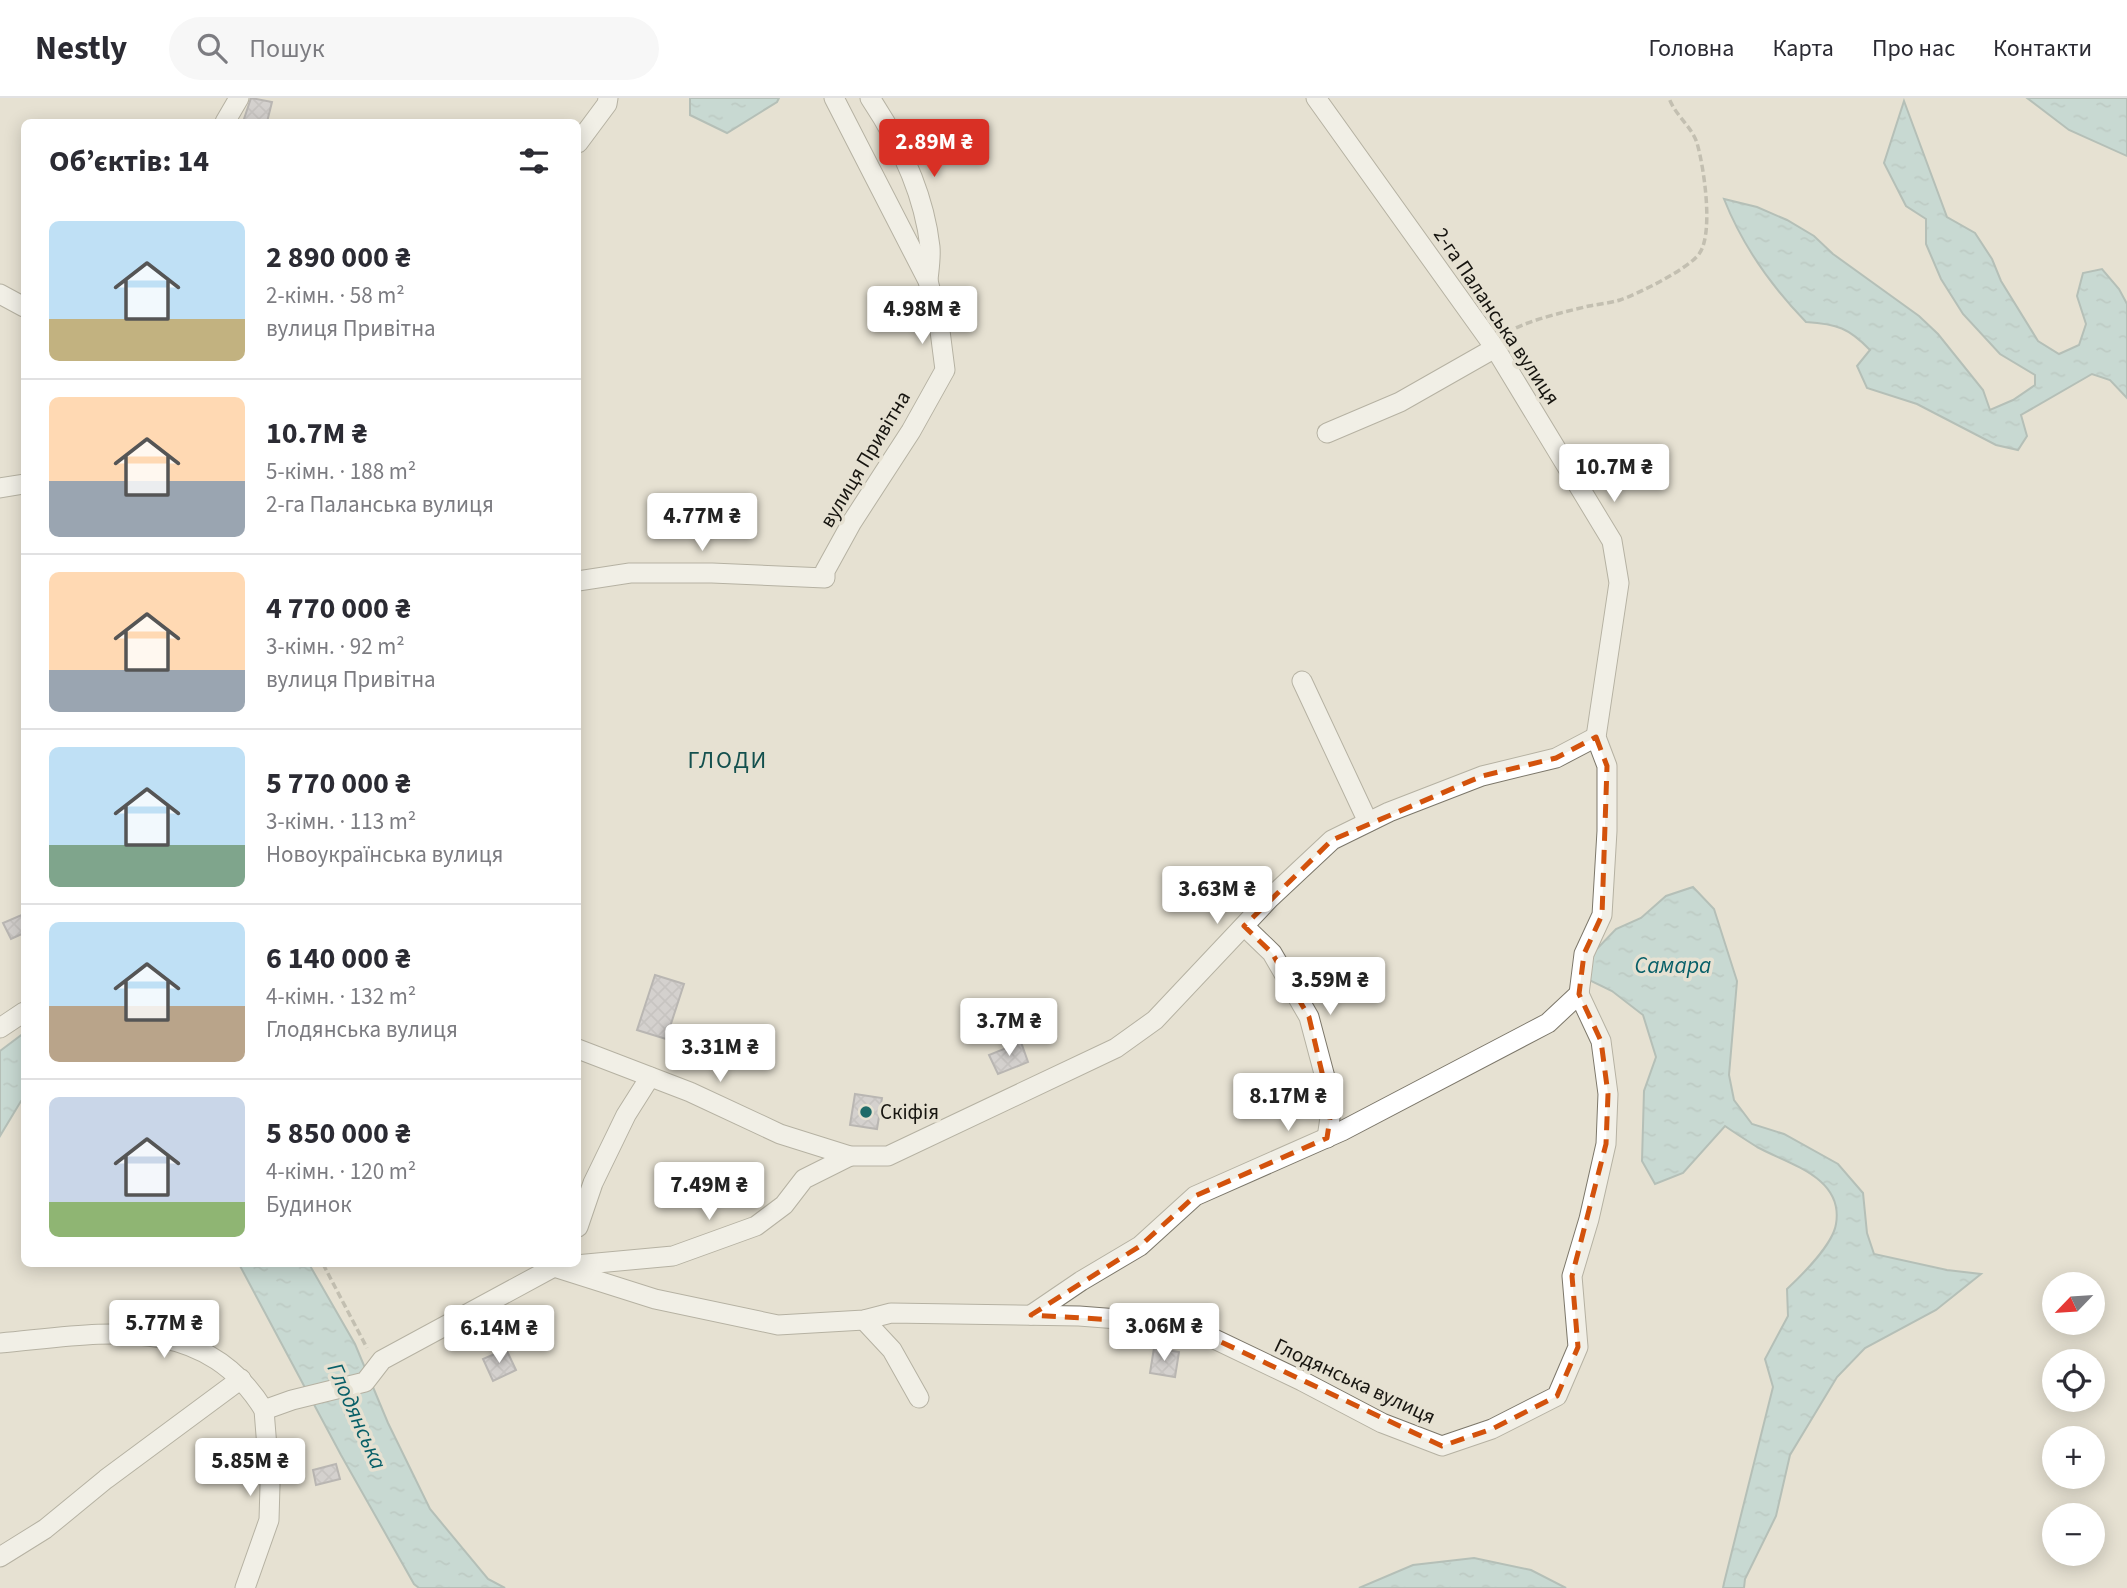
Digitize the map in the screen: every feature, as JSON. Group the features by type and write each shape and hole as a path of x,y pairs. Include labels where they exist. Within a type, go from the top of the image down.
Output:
{"street":[{"path":"227,119 239,98"},
{"path":"581,139 607,104 608,98"},
{"name":"вулиця Привітна","path":"581,581 630,573 712,573 825,578 825,571 852,522 911,432 945,370 939,323 928,281 834,98"},
{"path":"870,98 889,126 909,168 924,212 930,250 928,281"},
{"name":"2-га Паланська вулиця","path":"1316,98 1495,348 1612,541 1619,583 1596,737 1607,766 1607,831 1602,915 1584,954 1578,994"},
{"path":"0,294 21,305"},
{"path":"1327,433 1400,402 1495,348"},
{"path":"0,488 21,484"},
{"path":"1302,681 1368,822"},
{"path":"581,1050 690,1092 780,1134 850,1156 888,1156 1116,1048 1155,1020 1270,898 1332,840 1389,812 1482,776 1556,758 1596,737"},
{"path":"1244,926 1272,953 1309,1017 1331,1111 1326,1138"},
{"path":"1031,1315 1140,1246 1195,1196 1326,1138 1548,1023 1578,994"},
{"name":"Глодянська вулиця","path":"561,1267 655,1299 778,1325 864,1320 891,1313 1079,1316 1182,1324 1302,1381 1382,1423 1442,1446 1492,1429 1558,1395 1578,1347 1572,1276 1589,1219 1606,1144 1608,1094 1601,1041 1578,994"},
{"path":"0,1028 21,1014"},
{"path":"581,1218 609,1149 650,1077"},
{"path":"581,1263 673,1256 756,1226 784,1205 803,1180 850,1156"},
{"path":"264,1410 292,1400 365,1382 382,1360 551,1267"},
{"path":"864,1320 892,1350 919,1398"},
{"path":"0,1343 103,1334 155,1336 197,1348 225,1365 241,1379 264,1410 270,1485 269,1520 245,1588"},
{"path":"0,1557 45,1529 106,1479 241,1379"}],"path":[{"path":"1495,348 1509,331 1563,313 1620,300 1668,278 1699,254 1707,234 1707,201 1697,141 1672,108 1669,98"},
{"path":"325,1267 365,1346 382,1360"}],"highlighted area":[{"path":"1596,737 1607,766 1602,915 1584,954 1579,994 1601,1041 1608,1094 1606,1144 1572,1276 1578,1347 1557,1396 1492,1429 1442,1446 1183,1324 1031,1315 1140,1246 1195,1196 1327,1138 1331,1111 1309,1017 1272,953 1244,926 1332,840 1482,776 1556,758"}],"water":[{"path":"690,98 779,98 777,102 727,133 690,115"},
{"path":"2027,98 2127,98 2127,156 2069,130"},
{"path":"1904,101 1947,217 1975,233 2038,341 2059,354 2079,345 2086,324 2077,296 2083,273 2102,269 2119,289 2127,304 2127,398 2110,380 2092,374 2021,415 2027,436 2018,450 1996,445 1917,404 1867,388 1857,366 1870,350 1842,328 1806,322 1770,280 1749,250 1724,199 1757,207 1814,236 1833,254 1919,316 1938,334 1983,390 1990,410 2013,400 2035,385 2035,375 2000,354 1963,314 1941,279 1926,244 1926,219 1906,206 1884,163"},
{"name":"Самара","path":"1693,887 1714,909 1737,981 1729,1075 1734,1100 1752,1124 1784,1134 1838,1164 1863,1193 1867,1233 1874,1254 1947,1270 1981,1274 1936,1310 1865,1348 1837,1377 1790,1455 1776,1516 1745,1579 1744,1588 1723,1588 1773,1387 1765,1359 1788,1316 1787,1289 1829,1241 1836,1224 1836,1208 1823,1183 1811,1174 1757,1147 1725,1126 1683,1173 1655,1184 1642,1161 1644,1091 1656,1057 1643,1015 1612,991 1587,979 1592,954 1616,929 1641,918 1666,896"},
{"path":"21,1035 21,1101 0,1136 0,1051"},
{"name":"Глодянська","path":"241,1267 311,1267 355,1344 388,1423 430,1509 488,1579 505,1588 419,1588 414,1584 341,1455"},
{"path":"1474,1558 1531,1570 1566,1588 1359,1588 1413,1565"}],"building":[{"path":"251,98 272,102 268,119 244,119"},
{"path":"21,915 21,934 11,939 3,923"},
{"path":"655,975 684,984 666,1039 637,1030"},
{"path":"1021,1042 1028,1062 998,1074 989,1055"},
{"name":"Скіфія","path":"855,1094 882,1098 877,1129 850,1125"},
{"path":"1154,1348 1179,1352 1175,1377 1150,1373"},
{"path":"506,1349 516,1370 493,1381 483,1359"},
{"path":"336,1464 340,1479 316,1485 313,1470"}],"place":[{"name":"Скіфія","path":"866,1112"}],"district":[{"name":"ГЛОДИ","path":"728,760"}]}
